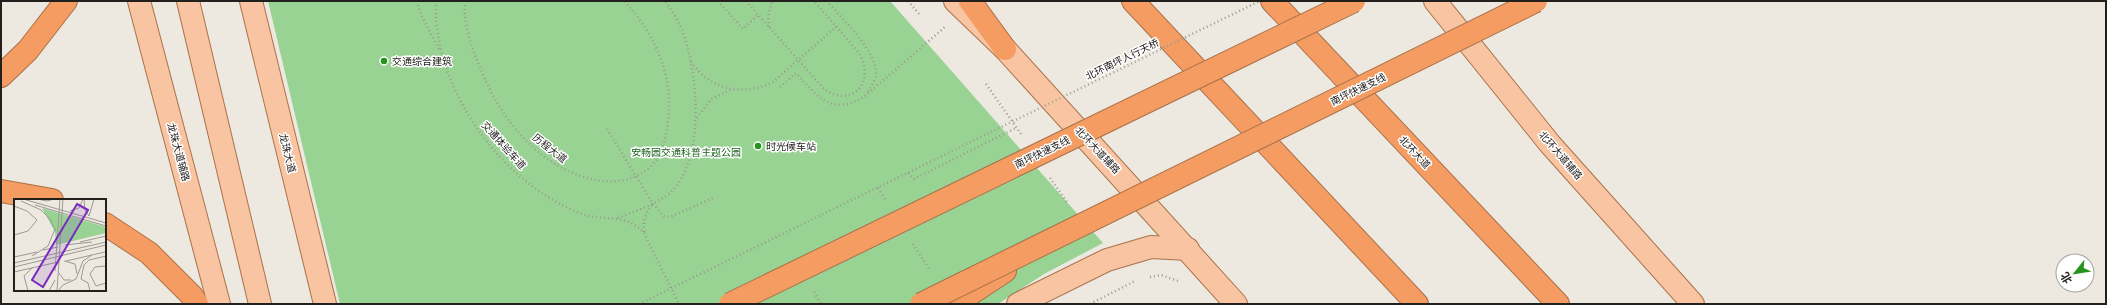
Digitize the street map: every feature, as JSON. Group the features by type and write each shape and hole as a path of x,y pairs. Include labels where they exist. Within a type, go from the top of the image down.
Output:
{"highway":[{"path":"1,76 28,50 66,1"},
{"path":"1134,1 1417,304"},
{"name":"北环大道","path":"1272,1 1558,304"},
{"name":"南坪快速支线","path":"730,304 1354,1"},
{"name":"南坪快速支线","path":"921,304 1536,1"},
{"path":"963,4 1005,50"},
{"path":"1,191 46,199"},
{"path":"106,225 149,253 192,296 197,304"},
{"path":"955,304 1048,242"}],"main road":[{"name":"龙珠大道辅路","path":"140,1 219,304"},
{"path":"188,1 260,304"},
{"name":"龙珠大道","path":"251,1 325,304"},
{"name":"北环大道辅路","path":"1435,1 1550,144 1693,304"},
{"name":"北环大道辅路","path":"1005,50 1188,249 1236,304"},
{"path":"1018,304 1107,260 1151,247 1188,249"}],"path":[{"path":"417,1 421,15 441,53"},
{"name":"交通体验车道","path":"436,1 435,15 441,53 458,98 473,123 510,167 534,187 557,203 580,214 598,219 617,218 653,204 670,192 683,176 692,149 697,118 691,61 682,30 665,1"},
{"name":"历程大道","path":"465,1 471,44 488,89 510,123 537,150 567,171 595,180 620,182 637,177 656,161 668,131 670,92 660,55 646,29 624,1"},
{"path":"718,1 742,29 758,15"},
{"path":"746,1 830,94 840,96 850,94 858,90 864,82 867,73 864,62 837,26 814,1"},
{"path":"769,28 768,16 772,1"},
{"path":"827,1 867,48 873,60 876,73 873,85 864,97"},
{"path":"908,1 919,14"},
{"name":"北环南坪人行天桥","path":"639,304 1260,1"},
{"path":"780,86 796,74 818,97 830,104 853,104 864,97 963,4"},
{"name":"交通体验车道","path":"691,61 699,73 709,81 732,89 750,89 772,83 837,26"},
{"name":"交通体验车道","path":"697,118 711,99 732,89"},
{"path":"607,128 653,204 664,216 670,216 713,198"},
{"path":"908,173 914,179 1016,128"},
{"name":"交通体验车道","path":"644,233 643,222 647,212 653,204"},
{"name":"交通体验车道","path":"617,218 637,225 644,233 679,304"},
{"path":"1145,277 1161,275 1181,282"},
{"path":"1090,304 1138,280"}],"green space":[{"name":"安畅园交通科普主题公园","path":"268,1 890,1 1103,243 1044,274 998,304 340,304"}],"place":[{"name":"交通综合建筑","path":"384,61"},
{"name":"时光候车站","path":"758,146"}]}
